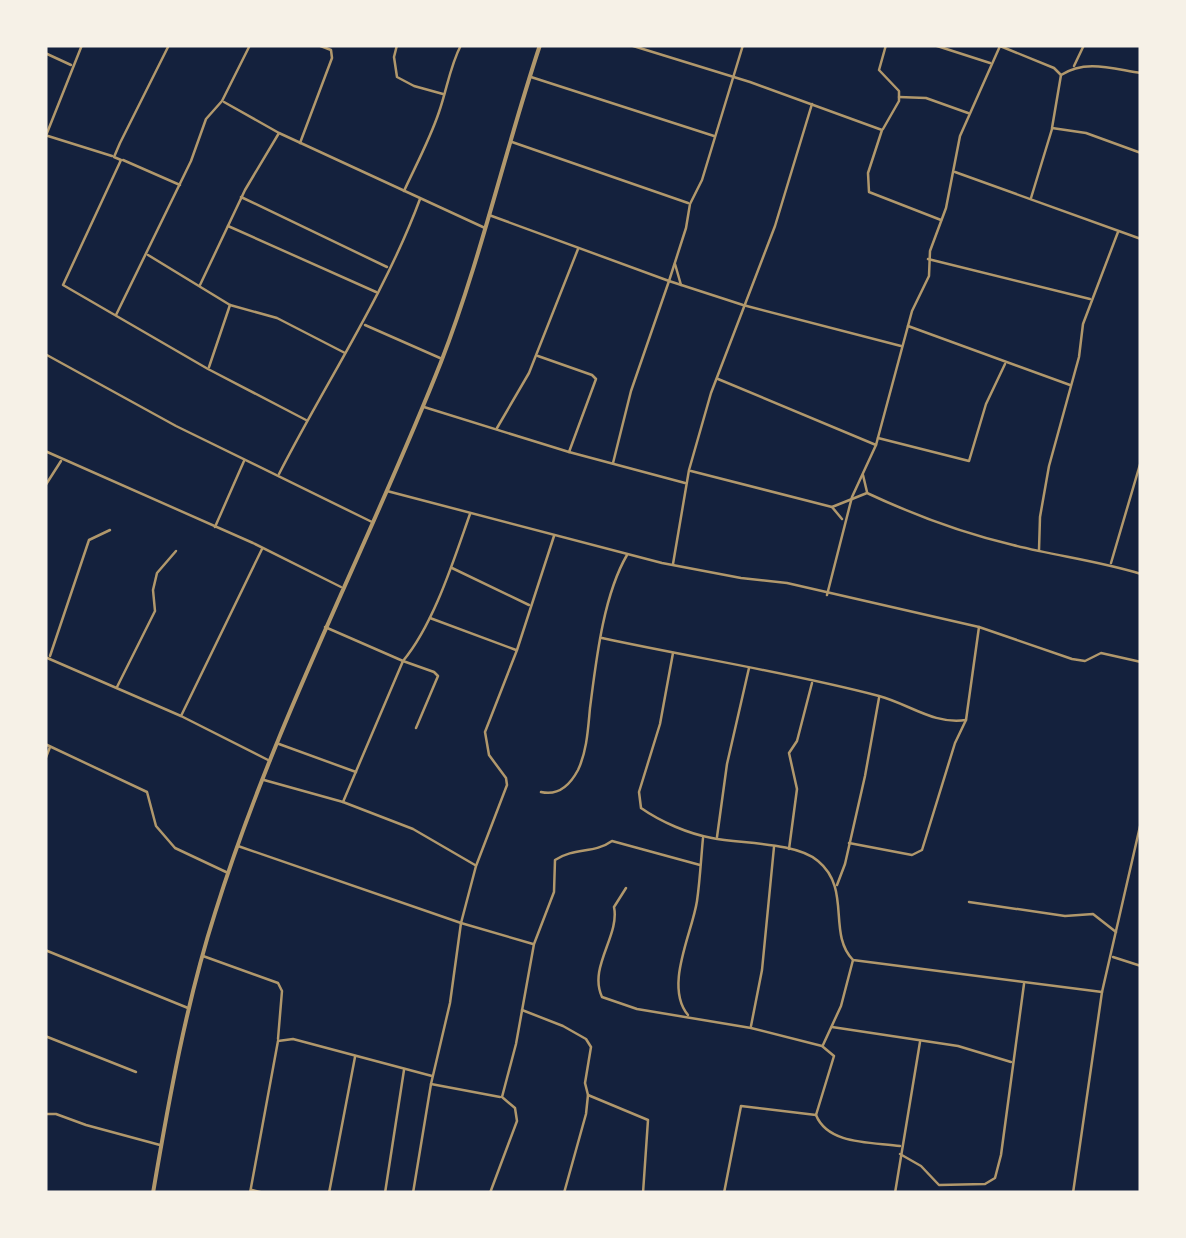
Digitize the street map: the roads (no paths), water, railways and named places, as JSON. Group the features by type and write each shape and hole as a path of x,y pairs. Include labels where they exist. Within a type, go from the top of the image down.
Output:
{"street":[{"path":"82,45 46,137 114,157 180,185"},
{"path":"114,157 169,45"},
{"path":"116,315 180,185 206,119 222,101 250,45"},
{"path":"300,143 332,58 331,50 318,45"},
{"path":"397,45 396,77 445,94"},
{"path":"404,191 433,130 453,62 462,45"},
{"path":"153,1193 189,1008 238,846 325,627 442,359 540,45"},
{"path":"630,45 732,76 882,130"},
{"path":"613,464 631,391 743,45"},
{"path":"886,45 879,70 899,97 882,130 868,173 869,192 942,220"},
{"path":"934,45 992,64"},
{"path":"827,594 852,496 876,445 908,326 928,282 928,260 942,220 960,136 1000,45 1054,68 1061,75"},
{"path":"1030,201 1052,128 1061,75 1074,66 1084,45"},
{"path":"45,53 74,66"},
{"path":"1074,66 1141,74"},
{"path":"530,76 715,136"},
{"path":"899,97 926,98 970,113"},
{"path":"222,101 280,134 485,228"},
{"path":"672,565 689,470 716,378 775,226 812,104"},
{"path":"1052,128 1086,133 1141,153"},
{"path":"200,287 241,197 280,134"},
{"path":"510,142 690,204"},
{"path":"122,160 63,280 67,288 306,420"},
{"path":"953,172 1141,240"},
{"path":"241,197 388,268"},
{"path":"278,475 363,325 420,199"},
{"path":"489,215 681,285 902,347"},
{"path":"228,226 378,292"},
{"path":"1039,550 1046,486 1091,299 1118,232"},
{"path":"496,430 536,356 578,247"},
{"path":"146,254 230,305 290,324 346,354"},
{"path":"928,260 1091,299"},
{"path":"674,263 681,285"},
{"path":"208,369 230,305"},
{"path":"363,325 442,359"},
{"path":"908,326 1071,386"},
{"path":"45,354 373,523"},
{"path":"536,356 596,379 569,452"},
{"path":"878,438 970,461 984,410 1005,364"},
{"path":"716,378 876,445"},
{"path":"422,406 569,452 687,483"},
{"path":"45,451 263,548 342,588"},
{"path":"45,486 62,460"},
{"path":"215,527 245,460"},
{"path":"1110,564 1141,461"},
{"path":"689,470 832,506 844,522"},
{"path":"863,474 867,494"},
{"path":"387,491 672,565 778,581 979,628 1080,661 1101,653 1141,662"},
{"path":"832,506 867,494 949,527 1141,574"},
{"path":"343,802 404,660 413,650 450,568 470,512"},
{"path":"110,530 89,540 47,657 271,761"},
{"path":"413,1193 431,1084 453,987 461,923 476,866 507,780 488,754 484,732 517,650 554,535"},
{"path":"181,716 263,548"},
{"path":"117,688 155,611 157,573 176,552"},
{"path":"542,792 559,792 578,770 602,638 617,576 628,554"},
{"path":"450,568 529,605"},
{"path":"428,617 517,650"},
{"path":"325,627 438,676 416,728"},
{"path":"849,843 919,854 966,720 979,628"},
{"path":"602,638 879,696 950,722 966,720"},
{"path":"673,653 660,724 638,801 646,812 704,836 789,849 822,863 836,886 842,941 853,960 822,1046"},
{"path":"716,839 727,764 749,666"},
{"path":"789,849 797,789 789,753 797,741 812,682"},
{"path":"836,886 843,874 879,696"},
{"path":"278,743 356,772"},
{"path":"45,760 48,746 146,792 156,826 175,848 230,874"},
{"path":"264,780 343,802 413,828 476,866"},
{"path":"1073,1193 1102,992 1141,822"},
{"path":"690,1018 681,1006 680,974 696,902 704,836"},
{"path":"502,1097 534,944 554,892 553,866 559,856 602,850 612,841 700,865"},
{"path":"238,846 461,923 534,944"},
{"path":"751,1028 762,970 774,846"},
{"path":"626,888 614,907 616,920 598,976 602,997 822,1046 834,1059 816,1115 822,1128 841,1137 902,1146"},
{"path":"969,902 1064,916 1093,914 1118,933"},
{"path":"45,950 189,1008"},
{"path":"202,956 280,986 278,1041 250,1192 264,1193"},
{"path":"1112,956 1141,966"},
{"path":"853,960 1102,992"},
{"path":"900,1154 921,1166 939,1185 992,1182 1001,1154 1024,983"},
{"path":"674,1014 681,1006"},
{"path":"520,1010 563,1026 589,1042 582,1137 564,1193"},
{"path":"832,1027 958,1046 1013,1062"},
{"path":"45,1036 136,1072"},
{"path":"278,1041 293,1039 433,1076"},
{"path":"895,1193 920,1041"},
{"path":"329,1193 355,1056"},
{"path":"385,1193 404,1068"},
{"path":"431,1084 502,1097 515,1108 517,1121 490,1193"},
{"path":"588,1095 648,1120 643,1193"},
{"path":"724,1193 741,1106 816,1115"},
{"path":"45,1114 161,1145"}]}
